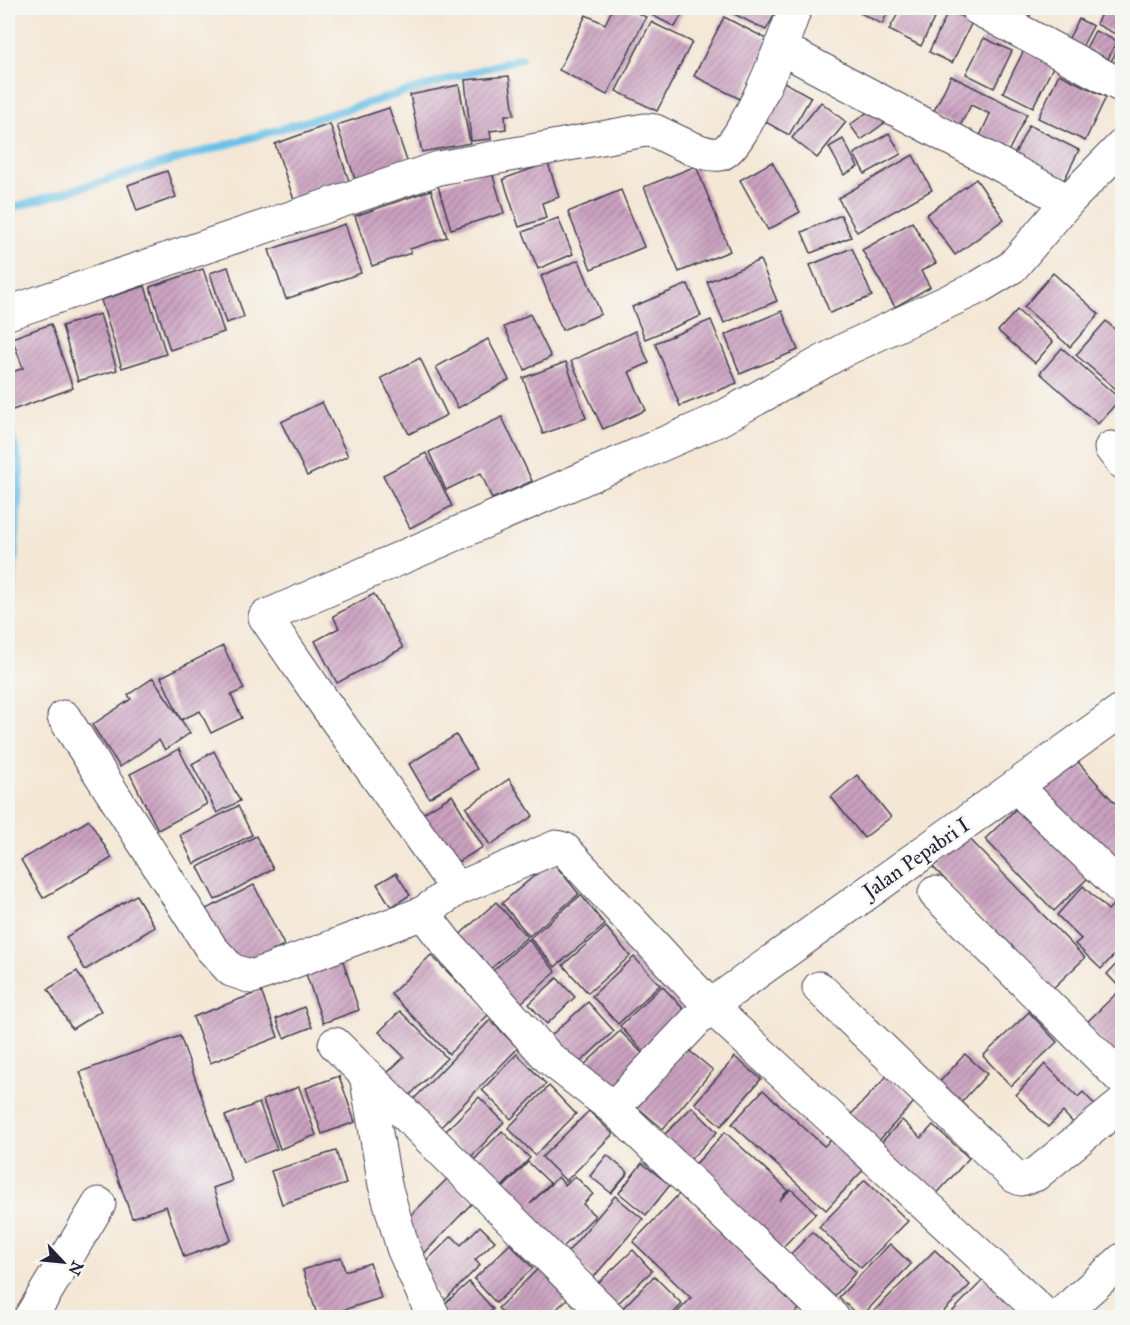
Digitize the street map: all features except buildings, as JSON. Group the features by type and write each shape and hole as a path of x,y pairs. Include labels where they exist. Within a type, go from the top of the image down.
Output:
{"street":[{"path":"8,313 439,168 645,130 655,131 709,154 721,154 729,150 743,128 781,48 795,8"},
{"path":"977,8 1122,86"},
{"path":"781,48 1068,201"},
{"path":"456,889 265,617 718,420 846,349 979,288 1012,267 1068,201 1122,146"},
{"name":"Jalan Pepabri I","path":"613,1108 710,1006 1122,710"},
{"path":"64,717 211,948 231,970 252,977 423,913 456,889 556,847 564,849 710,1006 1048,1317"},
{"path":"1028,798 1122,890"},
{"path":"935,893 1122,1079"},
{"path":"423,913 447,944 549,1058 613,1108 822,1314"},
{"path":"819,988 1014,1176 1021,1179 1035,1175 1122,1104"},
{"path":"335,1044 610,1317"},
{"path":"366,1075 385,1185 400,1238 434,1317"},
{"path":"30,1317 99,1204"},
{"path":"1057,1317 1122,1260"}],"waterway":[{"path":"8,209 521,58"},
{"path":"8,423 20,468 12,598 8,610"}]}
